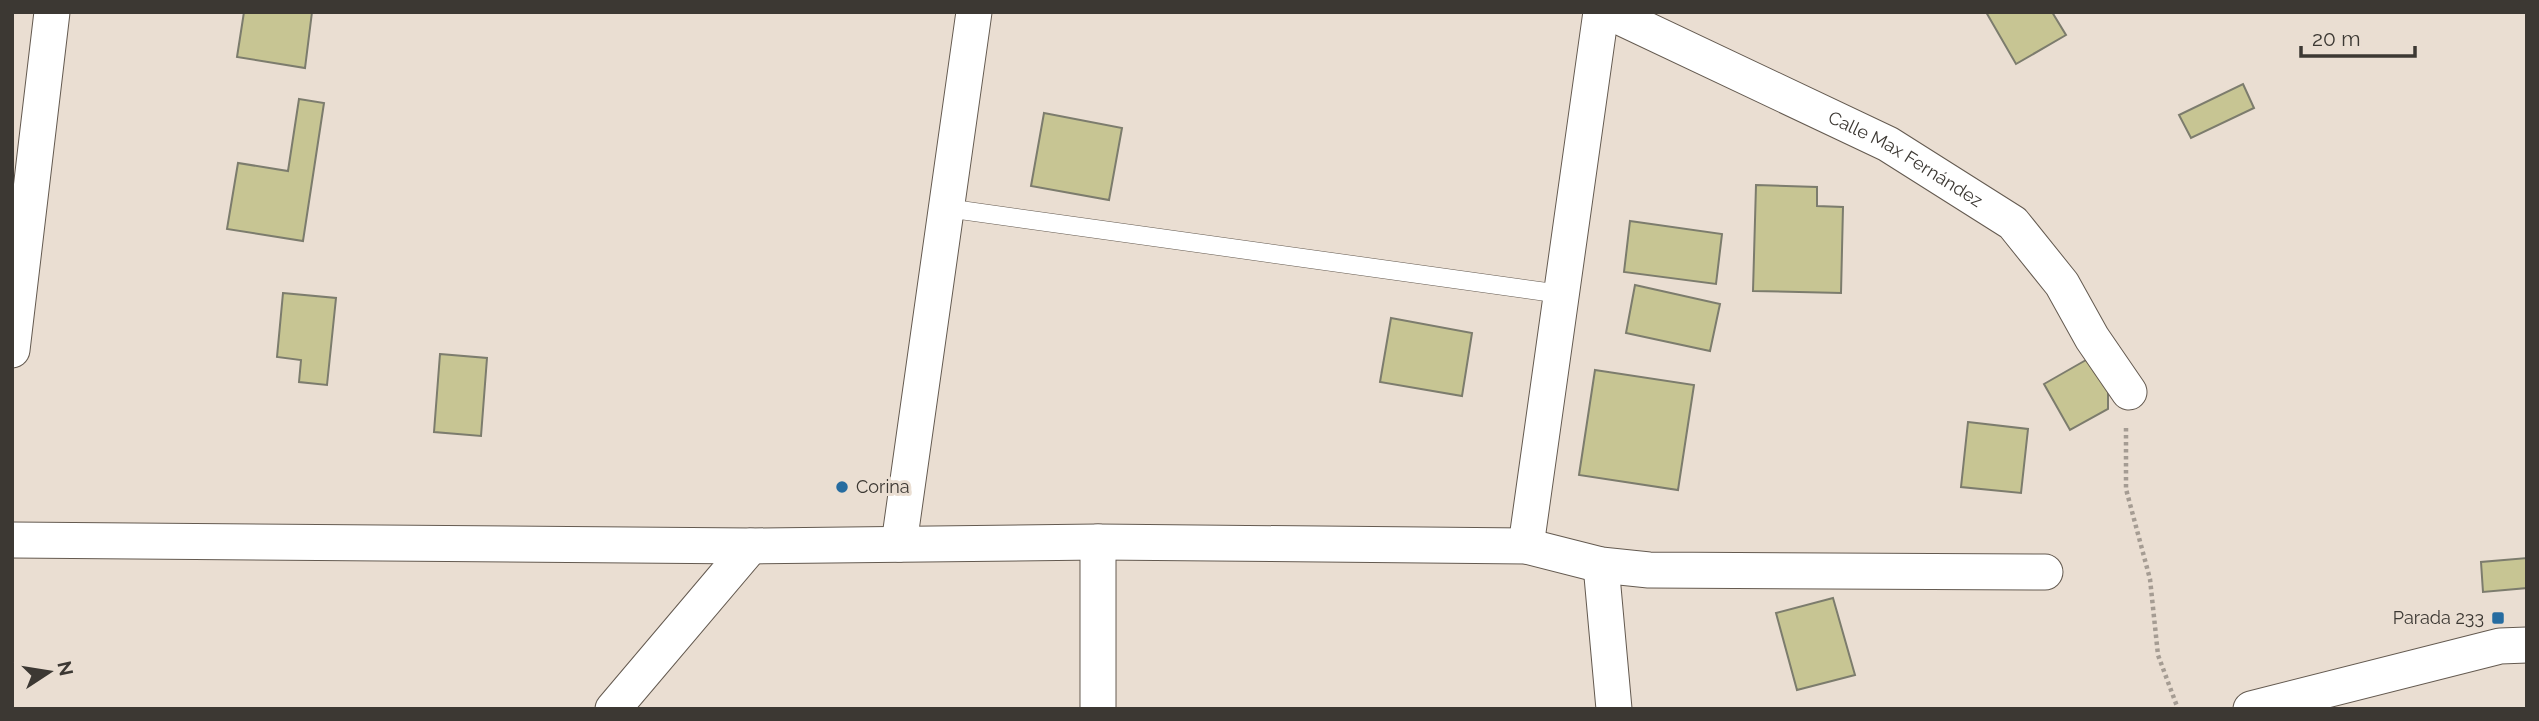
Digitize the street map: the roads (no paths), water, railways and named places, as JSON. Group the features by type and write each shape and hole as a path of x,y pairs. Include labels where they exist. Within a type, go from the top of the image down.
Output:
{"street":[{"path":"12,350 52,12"},
{"path":"900,544 974,12"},
{"path":"1526,546 1601,12"},
{"name":"Calle Max Fernández","path":"1609,12 1888,144 2013,223 2062,284 2092,338 2129,392"},
{"path":"12,540 751,546 1097,542 1526,546 1601,565 1649,570 2045,572"},
{"path":"1097,542 1098,709"},
{"path":"612,709 751,546"},
{"path":"1601,565 1614,709"},
{"path":"2251,709 2500,646 2527,645"}],"lane":[{"path":"946,208 1561,294"}],"place":[{"name":"Corina","path":"842,487"},
{"name":"Parada 233","path":"2498,618"}]}
